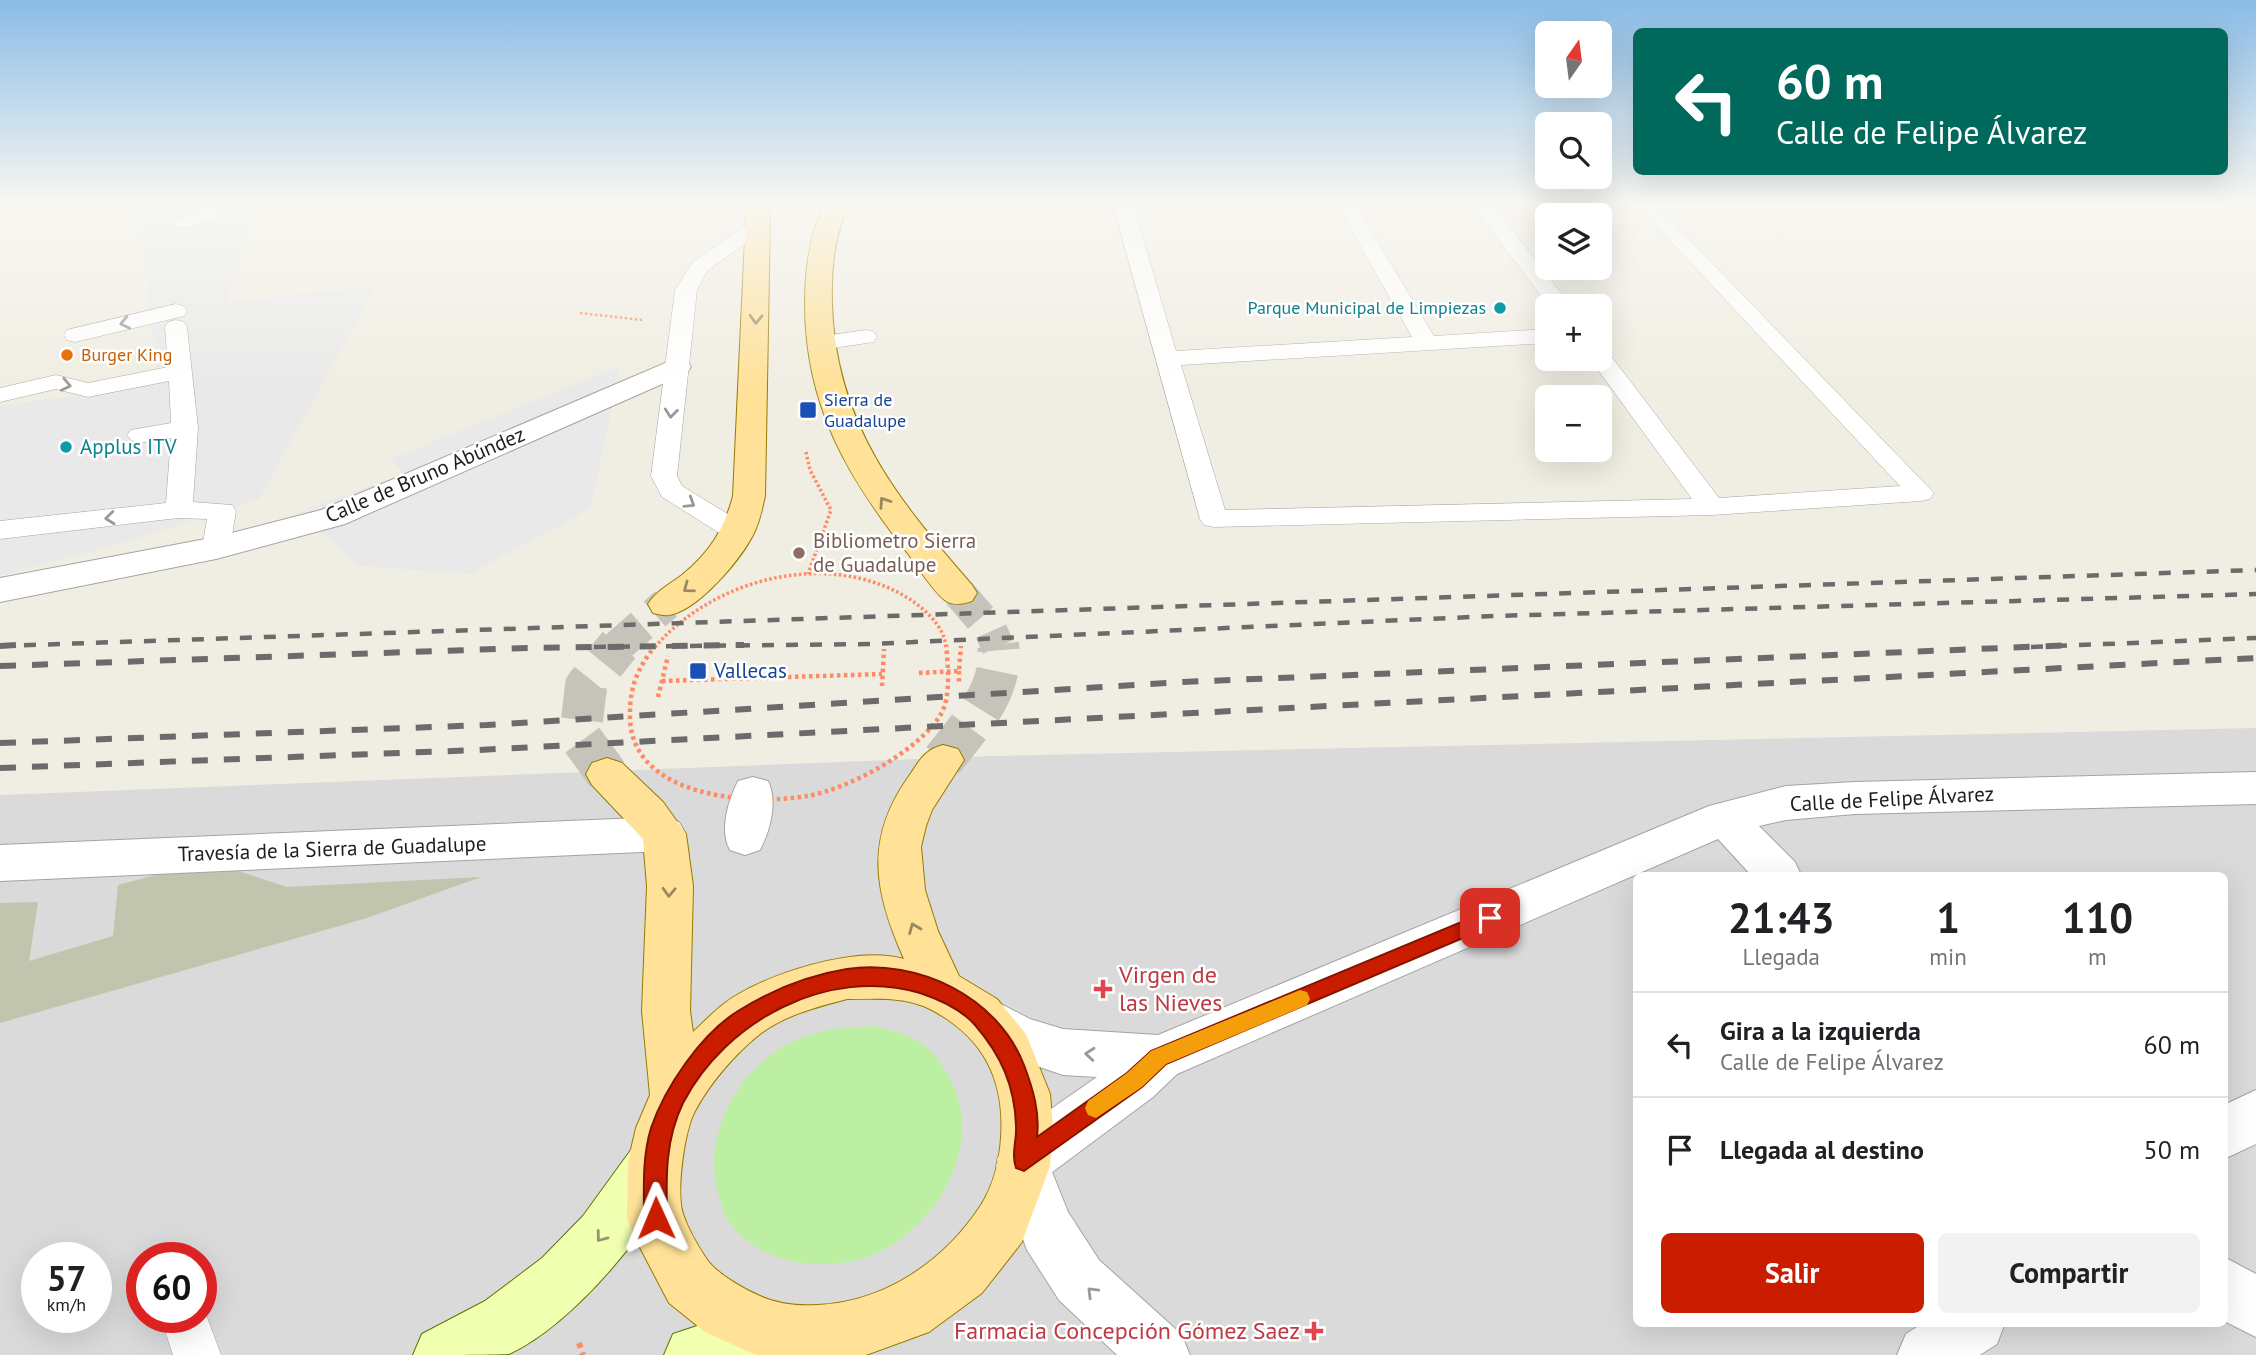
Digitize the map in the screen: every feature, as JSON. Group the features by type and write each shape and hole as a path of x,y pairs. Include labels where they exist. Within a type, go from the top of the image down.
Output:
{"main road":[{"path":"666,604 695,583 723,557 739,533 749,496 753,264"},
{"path":"821,264 817,313 819,343 834,411 867,477 897,520 959,593"},
{"path":"943,760 915,801 904,827 898,881 912,925 961,1003 1008,1050 1024,1094 1027,1129 1024,1163 1002,1222 962,1273 856,1344 769,1331 726,1311 689,1283 656,1218 655,1162 662,1129 676,1095 708,1051 743,1018 792,992 847,978 897,978 961,1003"},
{"path":"607,774 648,814 664,834 670,886 666,1011 676,1095"},
{"path":"443,1355 509,1320 556,1283 596,1244 655,1162"},
{"path":"694,1355 769,1331"}],"street":[{"name":"Calle de Bruno Abúndez","path":"0,590 216,548 333,517 677,367"},
{"name":"Calle de Felipe Álvarez","path":"1024,1163 1135,1080 1159,1058 1724,818 1786,803 1855,798 2256,788"},
{"path":"1724,818 1776,872"},
{"name":"Travesía de la Sierra de Guadalupe","path":"0,863 664,834"},
{"name":"Calle de Felipe Álvarez","path":"961,1003 1017,1037 1063,1052 1159,1058"},
{"path":"2228,1132 2256,1115"},
{"path":"1024,1163 1046,1230 1079,1280 1160,1355"},
{"path":"2228,1289 2256,1308"},
{"path":"1927,1355 1970,1327"}],"lane":[{"path":"705,264 693,275 686,290 664,477 671,491 739,533"},
{"path":"1140,264 1214,519 1712,507 1921,493 1703,264"},
{"path":"1381,264 1427,343"},
{"path":"1528,264 1551,294"},
{"path":"75,335 176,319 186,428 182,491 178,510"},
{"path":"819,343 866,337"},
{"path":"1167,359 1535,337"},
{"path":"1610,371 1712,507"},
{"path":"0,395 56,382 88,390 179,372"},
{"path":"140,435 186,428"},
{"path":"0,530 178,510 222,511 216,548"},
{"path":"190,1333 197,1355"}],"path":[{"path":"580,313 645,320"},
{"path":"808,574 855,576 897,591 928,610 946,642 949,677 942,713 909,748 868,776 809,796 750,810 696,792 649,767 631,733 629,695 642,662 672,626 717,599 759,580 808,574"},
{"path":"959,682 961,646"},
{"path":"882,686 884,649"},
{"path":"658,697 668,656"},
{"path":"919,673 960,671"},
{"path":"662,681 882,674"}],"shaded area":[{"path":"145,264 239,264 227,302 376,286 259,499 123,543 0,576 0,406 159,384"},
{"path":"620,366 591,508 470,574 359,566 299,512 404,474 391,459"},
{"path":"2256,728 2256,1355 0,1355 0,795 993,756"},
{"path":"208,861 287,887 481,877 367,918 0,1023 0,903 38,902 29,961 113,936 118,885"}],"green space":[{"path":"876,1026 918,1041 933,1054 948,1075 959,1100 962,1127 959,1153 950,1178 937,1202 919,1223 898,1240 868,1257 837,1263 800,1263 765,1252 735,1229 726,1217 720,1200 715,1176 715,1152 729,1105 742,1084 777,1050 818,1032"}],"tunnel":[{"path":"959,593 990,629 998,647"},
{"path":"618,646 666,604"},
{"path":"943,760 973,721 990,692 999,661 998,645"},
{"path":"607,774 580,737 586,686 618,646"}],"railway":[{"path":"16,645 0,646 2256,570"},
{"path":"619,647 870,644 1494,616 2256,594"},
{"path":"2031,647 2256,638"},
{"path":"619,647 744,645"},
{"path":"0,743 487,725 1183,682 2074,645"},
{"path":"594,647 619,647"},
{"path":"0,666 619,647"},
{"path":"0,768 478,750 2256,658"}],"slow traffic":[{"path":"1096,1108 1135,1080 1159,1058 1300,999"}],"place":[{"name":"Parque Municipal de Limpiezas","path":"1500,308"},
{"name":"Burger King","path":"67,355"},
{"name":"Sierra de Guadalupe","path":"808,410"},
{"name":"Applus ITV","path":"66,447"},
{"name":"Bibliometro Sierra de Guadalupe","path":"799,553"},
{"name":"Vallecas","path":"698,671"},
{"name":"Virgen de las Nieves","path":"1103,989"},
{"name":"Farmacia Concepción Gómez Saez","path":"1314,1331"}],"route":[{"path":"656,1218 655,1162 662,1129 676,1095 708,1051 743,1018 792,992 847,978 897,978 942,991 980,1015 1008,1050 1024,1094 1027,1129 1024,1160 1135,1080 1159,1058 1490,918"}]}
